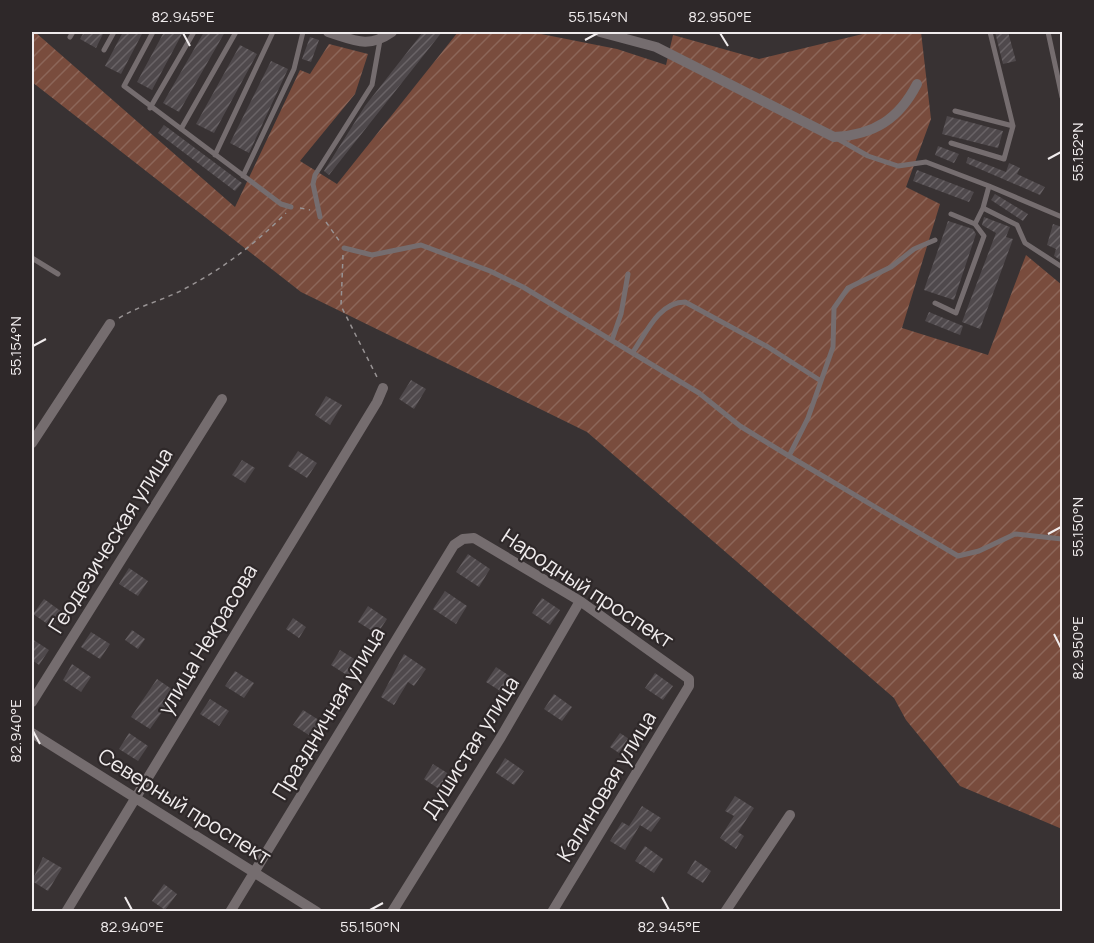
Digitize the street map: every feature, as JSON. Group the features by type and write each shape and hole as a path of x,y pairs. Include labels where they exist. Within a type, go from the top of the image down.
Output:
{"street":[{"path":"328,32 358,42 380,40 392,32"},
{"path":"600,32 656,47 834,137 853,136 884,123 905,106 917,84"},
{"path":"32,443 110,324"},
{"name":"улица Некрасова","path":"66,912 134,797 377,402 383,388"},
{"name":"Геодезическая улица","path":"32,702 222,399"},
{"name":"Народный проспект","path":"464,539 474,538 580,601 688,679"},
{"name":"Праздничная улица","path":"230,912 415,606 454,545 464,539"},
{"name":"Душистая улица","path":"392,912 501,737 580,601"},
{"name":"Калиновая улица","path":"552,912 689,686 688,679"},
{"name":"Северный проспект","path":"32,733 317,912"},
{"path":"725,912 790,814"}],"lane":[{"path":"104,50 114,32"},
{"path":"153,32 124,86 150,108 281,204 291,207"},
{"path":"150,108 194,32"},
{"path":"181,129 236,32"},
{"path":"215,155 273,32"},
{"path":"243,176 294,69 303,32"},
{"path":"951,143 1004,159 1013,126 990,32"},
{"path":"1048,32 1062,97"},
{"path":"320,216 313,184 315,175 372,85 380,40"},
{"path":"954,111 1013,126"},
{"path":"834,137 868,156 898,166 926,162 1062,217"},
{"path":"975,224 983,208 989,186"},
{"path":"983,208 1017,225 1025,243 1062,267"},
{"path":"935,303 956,313 984,236 975,224 951,214"},
{"path":"789,456 808,418 833,346 834,308 848,288 891,267 914,249 935,240"},
{"path":"344,248 372,255 421,245 490,271 633,352 699,393 741,426 958,556 979,551 1015,534 1062,539"},
{"path":"32,258 58,274"},
{"path":"612,340 621,314 628,274"},
{"path":"633,352 663,309 674,302 685,302 768,347 821,381"}],"path":[{"path":"110,324 142,306 185,289 233,260 261,238 291,207 309,209 320,216 344,248 341,306 383,388"}],"shaded area":[{"path":"32,32 35,32 235,207 300,70 310,74 329,44 368,54 355,94 300,161 337,184 458,32 531,32 617,49 666,65 673,35 759,59 871,32 921,32 931,119 906,187 940,204 902,328 988,355 1026,255 1062,285 1062,829 960,786 906,720 894,698 587,432 301,292 32,82"}],"building":[{"path":"84,32 104,32 96,48 80,39"},
{"path":"123,32 143,32 121,74 105,66"},
{"path":"164,32 183,32 152,90 137,82"},
{"path":"204,32 225,32 179,112 163,103"},
{"path":"423,32 442,32 329,175 324,171 365,106"},
{"path":"995,32 1008,32 1016,61 1003,64"},
{"path":"310,37 319,40 311,62 302,59"},
{"path":"240,45 257,54 214,133 196,124"},
{"path":"271,61 288,69 249,153 230,143"},
{"path":"947,116 1003,131 998,148 942,134"},
{"path":"164,125 242,183 235,191 158,133"},
{"path":"938,146 959,154 954,163 935,155"},
{"path":"968,157 1006,172 1009,163 1020,168 1017,174 1045,187 1040,195 966,163"},
{"path":"917,170 974,192 969,202 913,181"},
{"path":"995,194 1028,214 1023,221 991,200"},
{"path":"984,217 1010,227 1006,237 1013,239 980,329 962,322 996,233 982,225"},
{"path":"948,221 973,229 976,234 954,300 924,290"},
{"path":"1053,224 1062,227 1062,261 1054,256 1056,249 1047,245"},
{"path":"929,312 963,326 960,335 925,321"},
{"path":"411,380 426,389 414,409 399,399"},
{"path":"326,396 342,405 330,425 315,415"},
{"path":"298,451 317,463 307,478 288,466"},
{"path":"242,460 255,468 245,483 232,475"},
{"path":"468,554 490,569 479,587 456,572"},
{"path":"129,568 148,581 138,596 119,584"},
{"path":"445,591 467,606 456,624 433,609"},
{"path":"542,598 560,610 550,625 532,613"},
{"path":"44,599 62,612 52,627 33,614"},
{"path":"368,606 387,619 377,634 358,622"},
{"path":"293,618 306,627 299,638 286,629"},
{"path":"132,630 145,639 138,649 125,640"},
{"path":"91,632 110,644 100,659 81,647"},
{"path":"32,639 49,650 39,665 32,660"},
{"path":"340,650 359,662 350,677 331,665"},
{"path":"404,654 426,669 414,686 408,682 394,705 381,697"},
{"path":"72,664 91,677 81,692 63,680"},
{"path":"496,667 514,679 505,694 486,682"},
{"path":"235,671 254,683 244,698 225,686"},
{"path":"655,673 673,686 663,700 645,688"},
{"path":"157,679 176,692 150,729 131,717"},
{"path":"554,694 572,707 562,721 544,709"},
{"path":"210,699 229,711 219,726 200,714"},
{"path":"303,710 322,722 312,737 293,725"},
{"path":"129,733 148,746 138,761 119,749"},
{"path":"620,733 638,745 628,759 610,747"},
{"path":"505,758 524,771 514,785 496,773"},
{"path":"433,764 452,776 442,791 424,779"},
{"path":"735,796 754,808 738,832 744,836 736,849 720,838 734,816 725,811"},
{"path":"642,806 661,818 651,832 640,825 625,850 610,841 622,822 629,826"},
{"path":"645,846 663,859 654,873 635,861"},
{"path":"43,857 62,868 48,891 32,881"},
{"path":"695,860 711,871 703,883 687,873"},
{"path":"164,884 177,894 165,910 152,901"}]}
